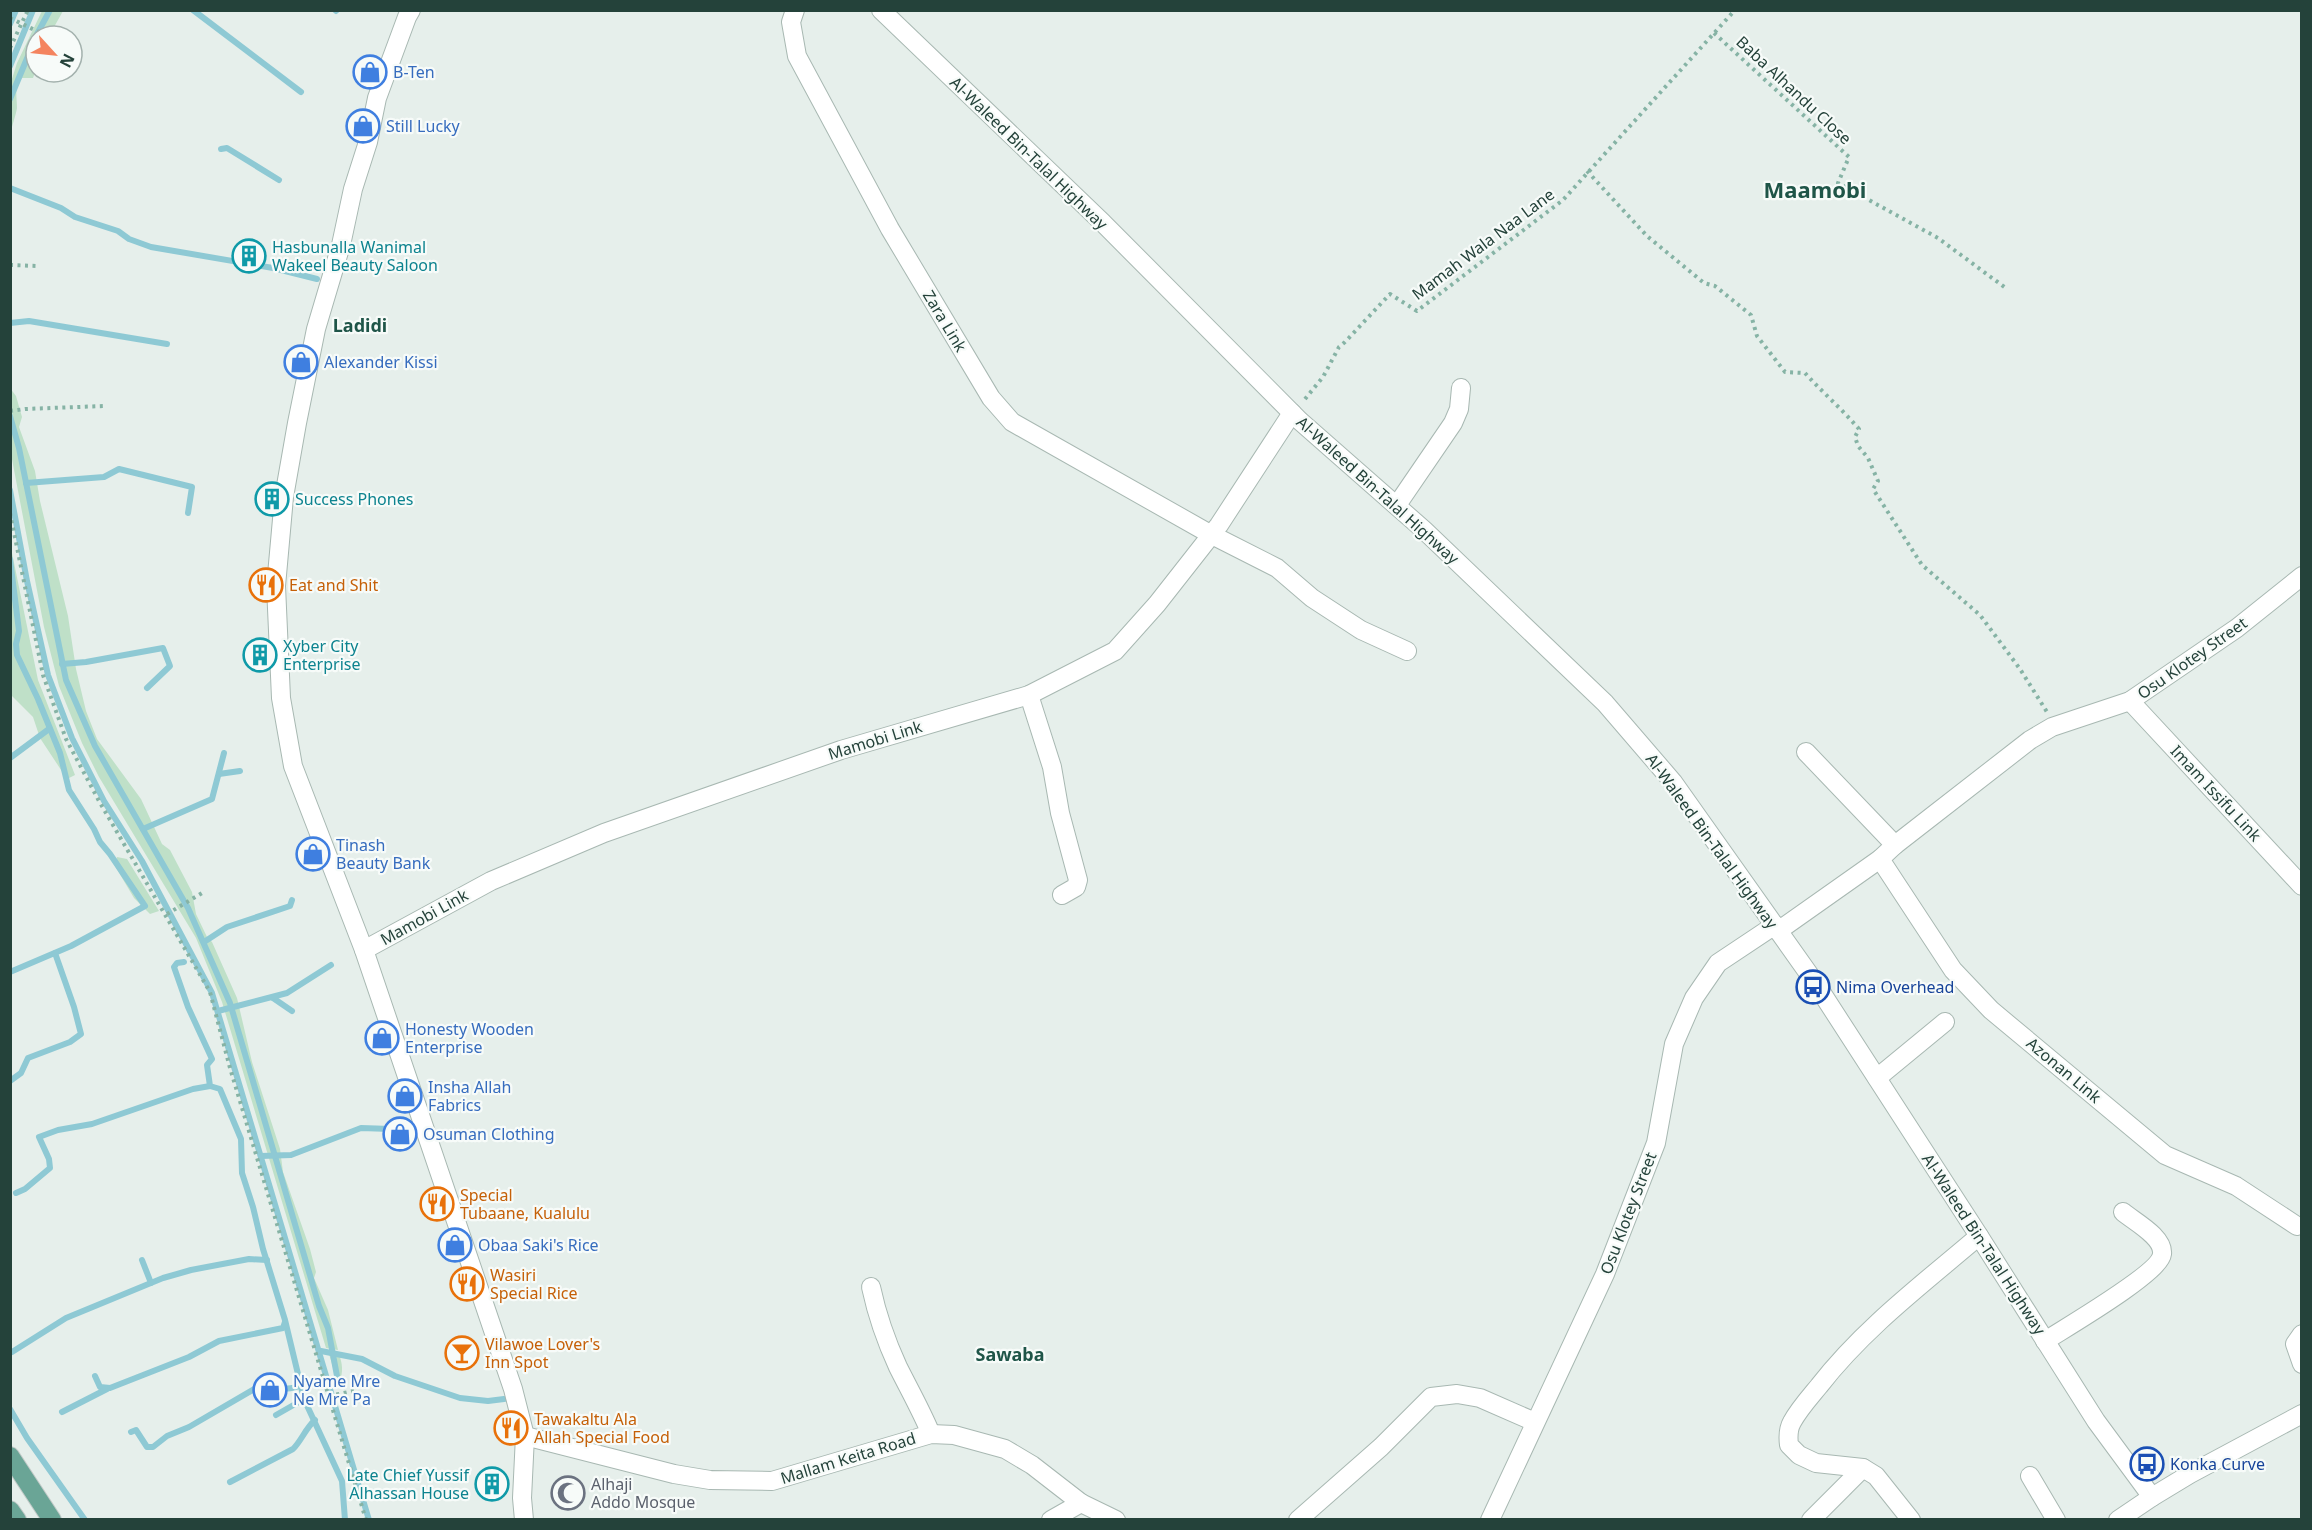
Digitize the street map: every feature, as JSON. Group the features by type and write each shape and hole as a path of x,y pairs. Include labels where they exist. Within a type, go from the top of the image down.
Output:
{"main road":[{"path":"10,1456 52,1520"},
{"path":"10,1510 17,1520"}],"street":[{"path":"411,10 377,99 341,245 316,328 284,497 276,586 281,698 293,766 364,950 513,1389 525,1436 522,1498 524,1520"},
{"name":"Zara Link","path":"795,10 791,22 797,56 890,229 991,398 1012,422 1210,534 1277,568 1312,598 1361,630 1407,651"},
{"name":"Al-Waleed Bin-Talal Highway","path":"881,10 1103,223 1293,413 1396,505 1605,702 1672,782 1816,984 2096,1421 2152,1497"},
{"path":"1396,505 1453,423 1459,410 1461,388"},
{"name":"Mamobi Link","path":"364,950 491,881 604,833 840,750 1029,695 1115,651 1157,604 1219,525 1293,413"},
{"name":"Osu Klotey Street","path":"1490,1520 1605,1274 1656,1143 1674,1044 1694,998 1718,963 1777,928 1880,859 2030,740 2052,727 2130,701 2229,634 2301,576"},
{"path":"1029,695 1052,767 1060,813 1078,880 1076,886 1062,895"},
{"name":"Imam Issifu Link","path":"2130,701 2301,886"},
{"path":"1806,752 1895,845"},
{"name":"Azonan Link","path":"1880,859 1953,970 1991,1010 2165,1155 2236,1186 2297,1226"},
{"path":"1877,1078 1945,1022"},
{"path":"2045,1341 2138,1281 2157,1265 2162,1254 2159,1240 2123,1212"},
{"path":"1911,1520 1875,1476 1863,1468 1816,1463 1798,1455 1789,1445 1791,1424 1835,1366 1859,1340 1979,1236"},
{"path":"871,1287 877,1314 893,1355 921,1409 931,1434"},
{"path":"2301,1334 2295,1344 2301,1364"},
{"path":"1298,1520 1381,1447 1431,1397 1457,1394 1480,1398 1536,1422"},
{"path":"2118,1520 2190,1474 2301,1414"},
{"name":"Mallam Keita Road","path":"525,1436 710,1480 772,1481 931,1434 954,1435 1005,1449 1032,1465 1081,1503 1116,1520"},
{"path":"1811,1520 1863,1468"},
{"path":"2030,1476 2056,1520"},
{"path":"1051,1520 1081,1503"}],"path":[{"path":"10,48 28,10"},
{"name":"Mamah Wala Naa Lane","path":"1293,413 1323,377 1338,346 1345,342 1389,294 1417,310 1563,200 1735,10"},
{"path":"10,18 24,25"},
{"name":"Baba Alhandu Close","path":"1714,33 1849,157 1838,183 1938,238 2007,289"},
{"path":"1587,171 1647,236 1704,283 1715,286 1751,315 1757,336 1785,372 1805,373 1860,429 1855,437 1857,446 1868,458 1878,481 1873,489 1884,510 1904,533 1922,565 1980,615 2046,709 2052,727"},
{"path":"10,265 38,266"},
{"path":"10,411 104,406"},
{"path":"10,513 43,675 66,739 99,801 210,992 233,1079 366,1520"},
{"path":"167,915 202,893"},
{"path":"329,1396 358,1390"}],"green space":[{"path":"42,11 63,11 56,24 36,24"},
{"path":"24,48 24,78 21,78 17,86 17,108 11,132 11,82"},
{"path":"10,388 16,396 22,417 19,427 35,471 68,616 76,669 86,711 97,739 141,799 162,844 170,850 192,892 196,914 207,937 212,942 237,998 252,1062 280,1149 283,1172 310,1249 316,1272 314,1278 328,1310 338,1350 326,1348 222,1002 196,938 99,777 82,743 59,686 44,627 11,454"},
{"path":"11,548 38,680 75,775 67,779 40,738 33,717 11,695"},
{"path":"117,857 127,859 159,911 150,914 134,898 115,866"},
{"path":"329,1354 340,1357 342,1371 338,1384"}],"waterway":[{"path":"10,24 16,10"},
{"path":"10,66 33,10"},
{"path":"42,24 50,10"},
{"path":"193,10 301,92"},
{"path":"10,99 24,66"},
{"path":"221,149 227,148 279,180"},
{"path":"10,188 61,208 75,217 118,231 129,239 151,247 273,268 317,279"},
{"path":"10,323 29,321 167,344"},
{"path":"10,416 19,448 66,680 95,746 188,908 230,1003 319,1306 328,1328 337,1376"},
{"path":"26,483 104,477 119,469 192,487 188,513"},
{"path":"10,490 48,675 72,738 104,801 142,861 212,993 369,1520"},
{"path":"10,559 19,631 16,644 17,655 60,753 69,790 100,842 145,906 71,946 10,972"},
{"path":"62,664 163,648 170,666 147,688"},
{"path":"10,758 49,729"},
{"path":"143,829 212,799 224,753"},
{"path":"219,774 240,771"},
{"path":"204,942 227,927 290,906 292,900"},
{"path":"10,1081 21,1073 28,1058 70,1042 81,1034 55,953"},
{"path":"184,962 177,963 174,967 188,1007 212,1059 207,1065 210,1086 220,1089 241,1139 242,1173 285,1320 304,1399 342,1481 345,1520"},
{"path":"218,1011 287,993 331,965"},
{"path":"273,998 292,1011"},
{"path":"16,1193 25,1189 50,1168 49,1159 39,1137 58,1130 92,1124 193,1089 210,1086"},
{"path":"261,1156 291,1155 361,1128 391,1129"},
{"path":"12,1352 66,1318 163,1278 249,1259 267,1260"},
{"path":"142,1260 151,1283"},
{"path":"95,1376 100,1387 110,1388 189,1357 219,1341 283,1328 285,1322"},
{"path":"321,1351 362,1359 395,1376 460,1398 488,1401 504,1399"},
{"path":"131,1432 136,1430 147,1447 153,1447 167,1436 189,1427 263,1384 285,1388 301,1385"},
{"path":"62,1412 107,1389"},
{"path":"276,1415 304,1399"},
{"path":"10,1409 27,1438 85,1520"},
{"path":"230,1482 293,1449 315,1420"}],"place":[{"name":"B-Ten","path":"370,72"},
{"name":"Still Lucky","path":"363,126"},
{"name":"Hasbunalla Wanimal Wakeel Beauty Saloon","path":"249,256"},
{"name":"Alexander Kissi","path":"301,362"},
{"name":"Success Phones","path":"272,499"},
{"name":"Eat and Shit","path":"266,585"},
{"name":"Xyber City Enterprise","path":"260,655"},
{"name":"Tinash Beauty Bank","path":"313,854"},
{"name":"Nima Overhead","path":"1813,987"},
{"name":"Honesty Wooden Enterprise","path":"382,1038"},
{"name":"Insha Allah Fabrics","path":"405,1096"},
{"name":"Osuman Clothing","path":"400,1134"},
{"name":"Special Tubaane, Kualulu","path":"437,1204"},
{"name":"Obaa Saki's Rice","path":"455,1245"},
{"name":"Wasiri Special Rice","path":"467,1284"},
{"name":"Vilawoe Lover's Inn Spot","path":"462,1353"},
{"name":"Nyame Mre Ne Mre Pa","path":"270,1390"},
{"name":"Tawakaltu Ala Allah Special Food","path":"511,1428"},
{"name":"Konka Curve","path":"2147,1464"},
{"name":"Late Chief Yussif Alhassan House","path":"492,1484"},
{"name":"Alhaji Addo Mosque","path":"568,1493"}],"district":[{"name":"Maamobi","path":"1815,189"},
{"name":"Ladidi","path":"360,325"},
{"name":"Sawaba","path":"1010,1354"}]}
